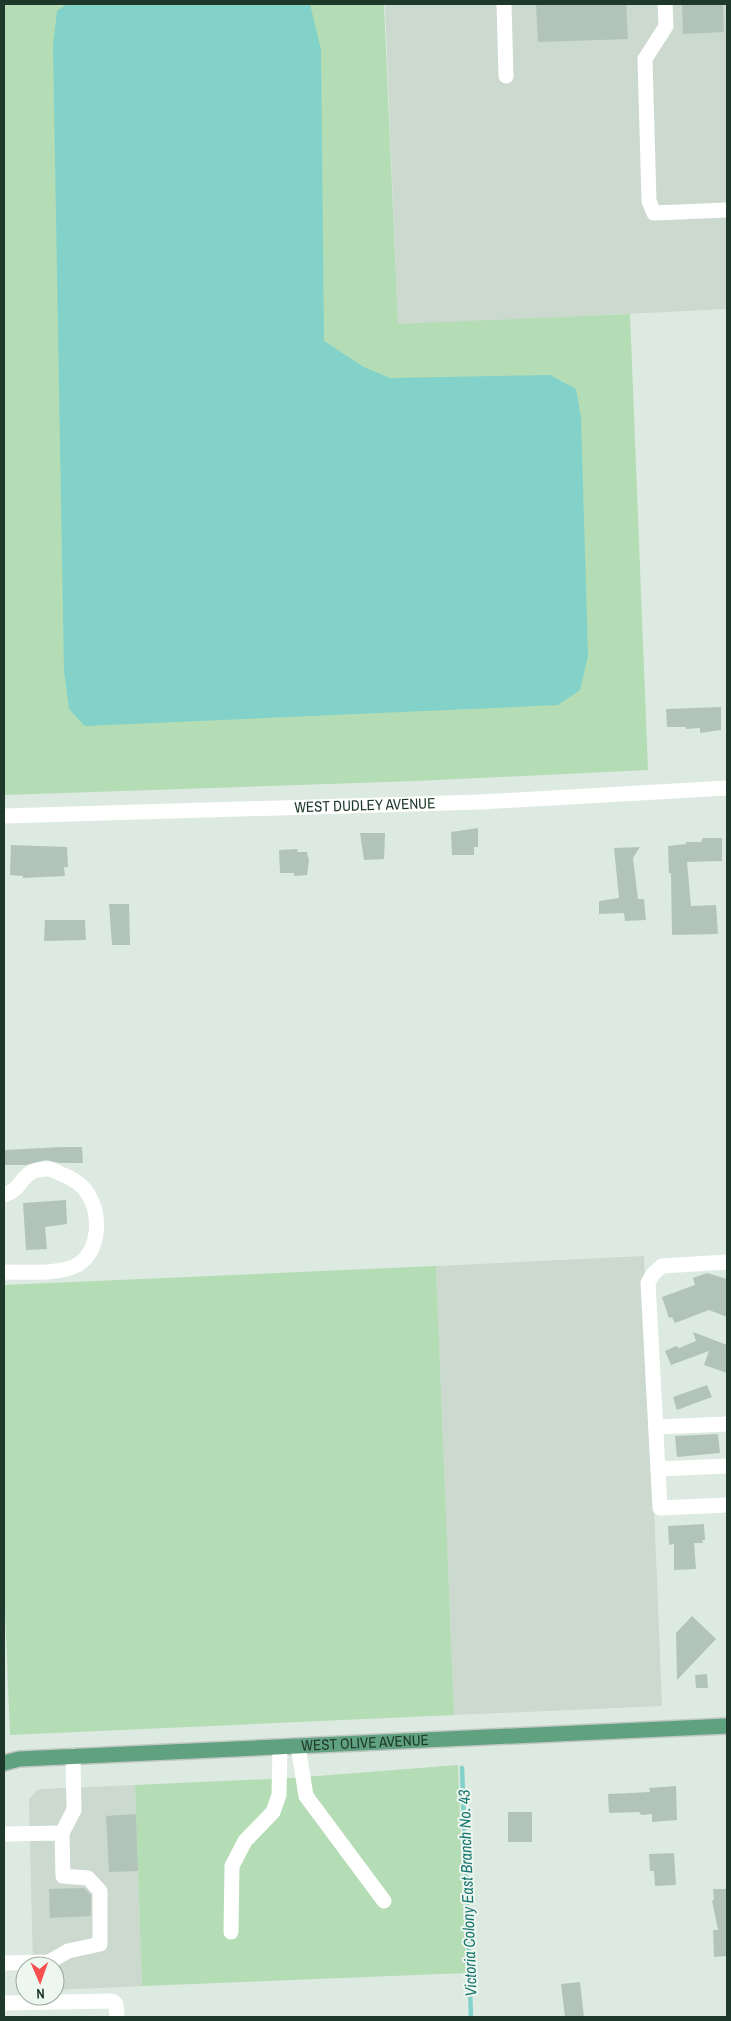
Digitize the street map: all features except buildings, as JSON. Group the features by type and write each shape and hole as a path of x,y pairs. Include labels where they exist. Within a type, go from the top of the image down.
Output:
{"main road":[{"name":"WEST OLIVE AVENUE","path":"4,1762 19,1758 727,1726"}],"street":[{"path":"504,4 506,76"},
{"path":"665,4 666,26 645,60 650,201 654,213 727,210"},
{"name":"WEST DUDLEY AVENUE","path":"4,816 480,802 727,788"},
{"path":"4,1195 19,1186 26,1175 36,1170 50,1169 79,1183 88,1194 93,1205 96,1231 94,1246 88,1255 78,1264 67,1269 4,1272"},
{"path":"727,1262 662,1266 653,1274 648,1283 660,1508 727,1505"},
{"path":"656,1427 727,1424"},
{"path":"658,1469 727,1466"},
{"path":"298,1746 306,1796 384,1901"},
{"path":"230,1932 232,1866 245,1841 273,1812 279,1795 280,1747"},
{"path":"4,1963 49,1962 68,1951 100,1944 100,1891 88,1878 63,1876 62,1833 74,1810 72,1756"},
{"path":"4,1834 62,1833"},
{"path":"4,2003 112,2001 116,2004 117,2017"}],"shaded area":[{"path":"385,4 727,4 727,309 398,325"},
{"path":"644,1256 662,1706 454,1715 436,1266"},
{"path":"135,1785 142,1986 65,1990 65,1956 33,1956 29,1799 36,1791 41,1789"}],"green space":[{"path":"4,4 384,4 398,324 630,314 648,770 416,781 4,795"},
{"path":"436,1266 454,1715 10,1735 4,1586 4,1285"},
{"path":"458,1765 466,1973 142,1986 135,1785 292,1778"}],"water":[{"path":"67,4 310,4 321,50 324,341 364,367 390,378 550,375 576,389 581,417 588,656 580,690 558,705 85,726 69,709 64,671 53,46 57,11"}],"waterway":[{"name":"Victoria Colony East Branch No. 43","path":"462,1768 471,2017"}]}
